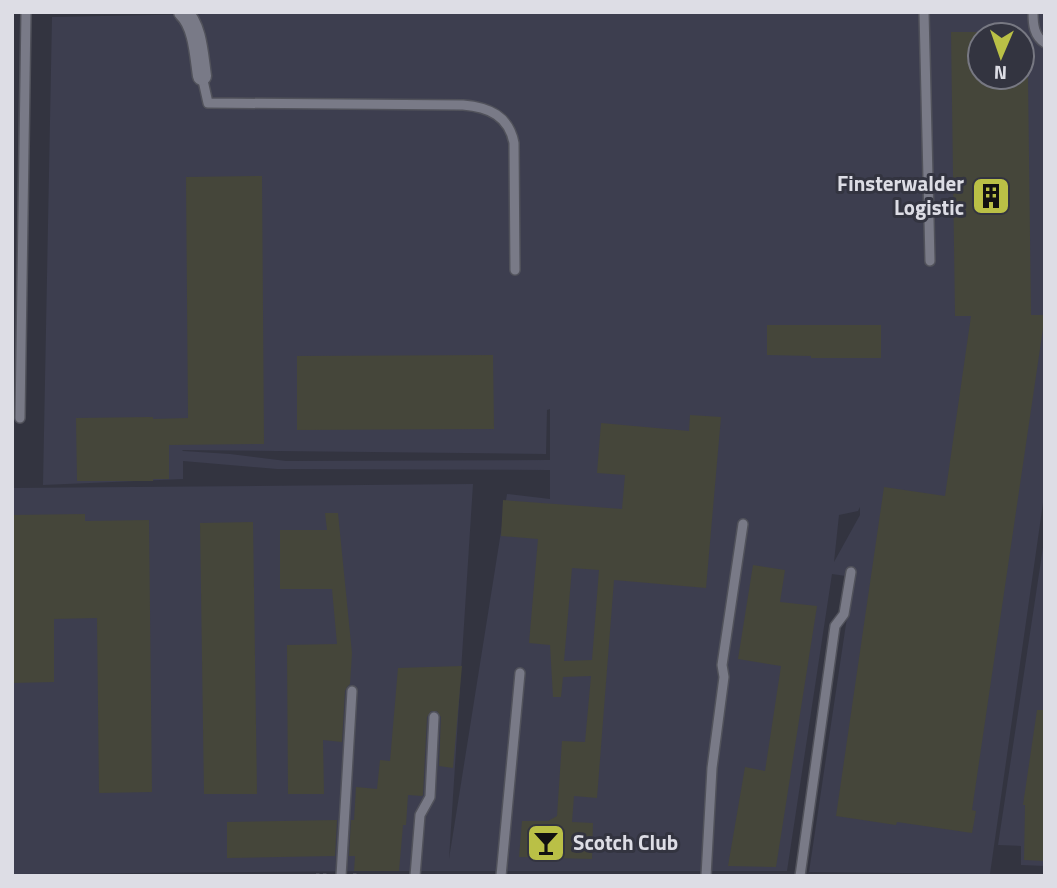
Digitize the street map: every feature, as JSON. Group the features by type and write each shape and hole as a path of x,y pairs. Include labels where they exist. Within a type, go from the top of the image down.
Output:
{"street":[{"path":"183,12 189,18 194,34 202,76"}],"lane":[{"path":"20,418 17,312 26,12"},
{"path":"924,12 930,261"},
{"path":"1033,12 1033,26 1038,39 1045,43"},
{"path":"202,76 208,103 463,105 477,106 503,119 511,129 514,143 515,270"},
{"path":"706,876 712,768 724,677 722,665 743,524"},
{"path":"800,876 835,626 844,614 851,572"},
{"path":"501,876 520,673"},
{"path":"341,876 352,691"},
{"path":"415,876 420,815 430,797 433,717"}],"path":[{"path":"197,876 410,876"}],"shaded area":[{"path":"315,12 1045,12 1045,489 990,874 809,872 853,577 832,574 787,871 12,874 12,488 473,484 449,859 507,494 550,499 550,470 277,469 183,461 183,479 43,485 52,17","holes":["550,409 550,460 286,461 182,450 546,454 547,410","860,507 860,515 834,562 839,515 858,511"]},
{"path":"1045,534 1045,866 1021,865 1021,846 998,845"}],"building":[{"path":"951,32 966,32 966,91 1028,91 1031,315 1045,315 972,810 976,811 972,833 836,816 884,487 945,496 971,316 955,316"},
{"path":"262,176 264,444 169,445 169,479 77,481 76,418 188,418 186,177"},
{"path":"767,325 881,325 881,358 767,355"},
{"path":"493,355 494,429 297,430 297,356"},
{"path":"690,415 721,417 706,588 614,580 597,798 574,796 572,822 593,823 592,859 519,857 522,821 548,821 557,816 562,741 585,742 591,676 563,677 561,697 553,697 550,645 529,643 538,539 501,536 503,500 622,509 625,475 597,473 601,423 689,431","holes":["572,568 599,570 592,660 564,661"]},
{"path":"325,513 338,513 352,653 350,684 345,691 342,742 323,740 324,794 288,794 287,645 337,644 332,589 280,589 280,530 327,530"},
{"path":"85,514 85,521 149,520 152,792 99,793 97,618 54,619 54,682 12,683 12,515"},
{"path":"253,522 257,794 204,794 200,523"},
{"path":"753,565 785,570 780,602 817,606 776,867 728,866 745,767 765,771 781,666 738,659"},
{"path":"462,666 453,768 439,766 441,717 437,711 431,711 427,717 423,795 408,795 399,871 354,871 355,856 349,856 356,787 377,789 380,760 390,761 398,668"},
{"path":"1037,710 1045,710 1045,861 1024,860 1023,805"},
{"path":"337,820 335,856 227,858 227,822"}],"place":[{"name":"Finsterwalder Logistic","path":"991,196"},
{"name":"Scotch Club","path":"546,843"}]}
